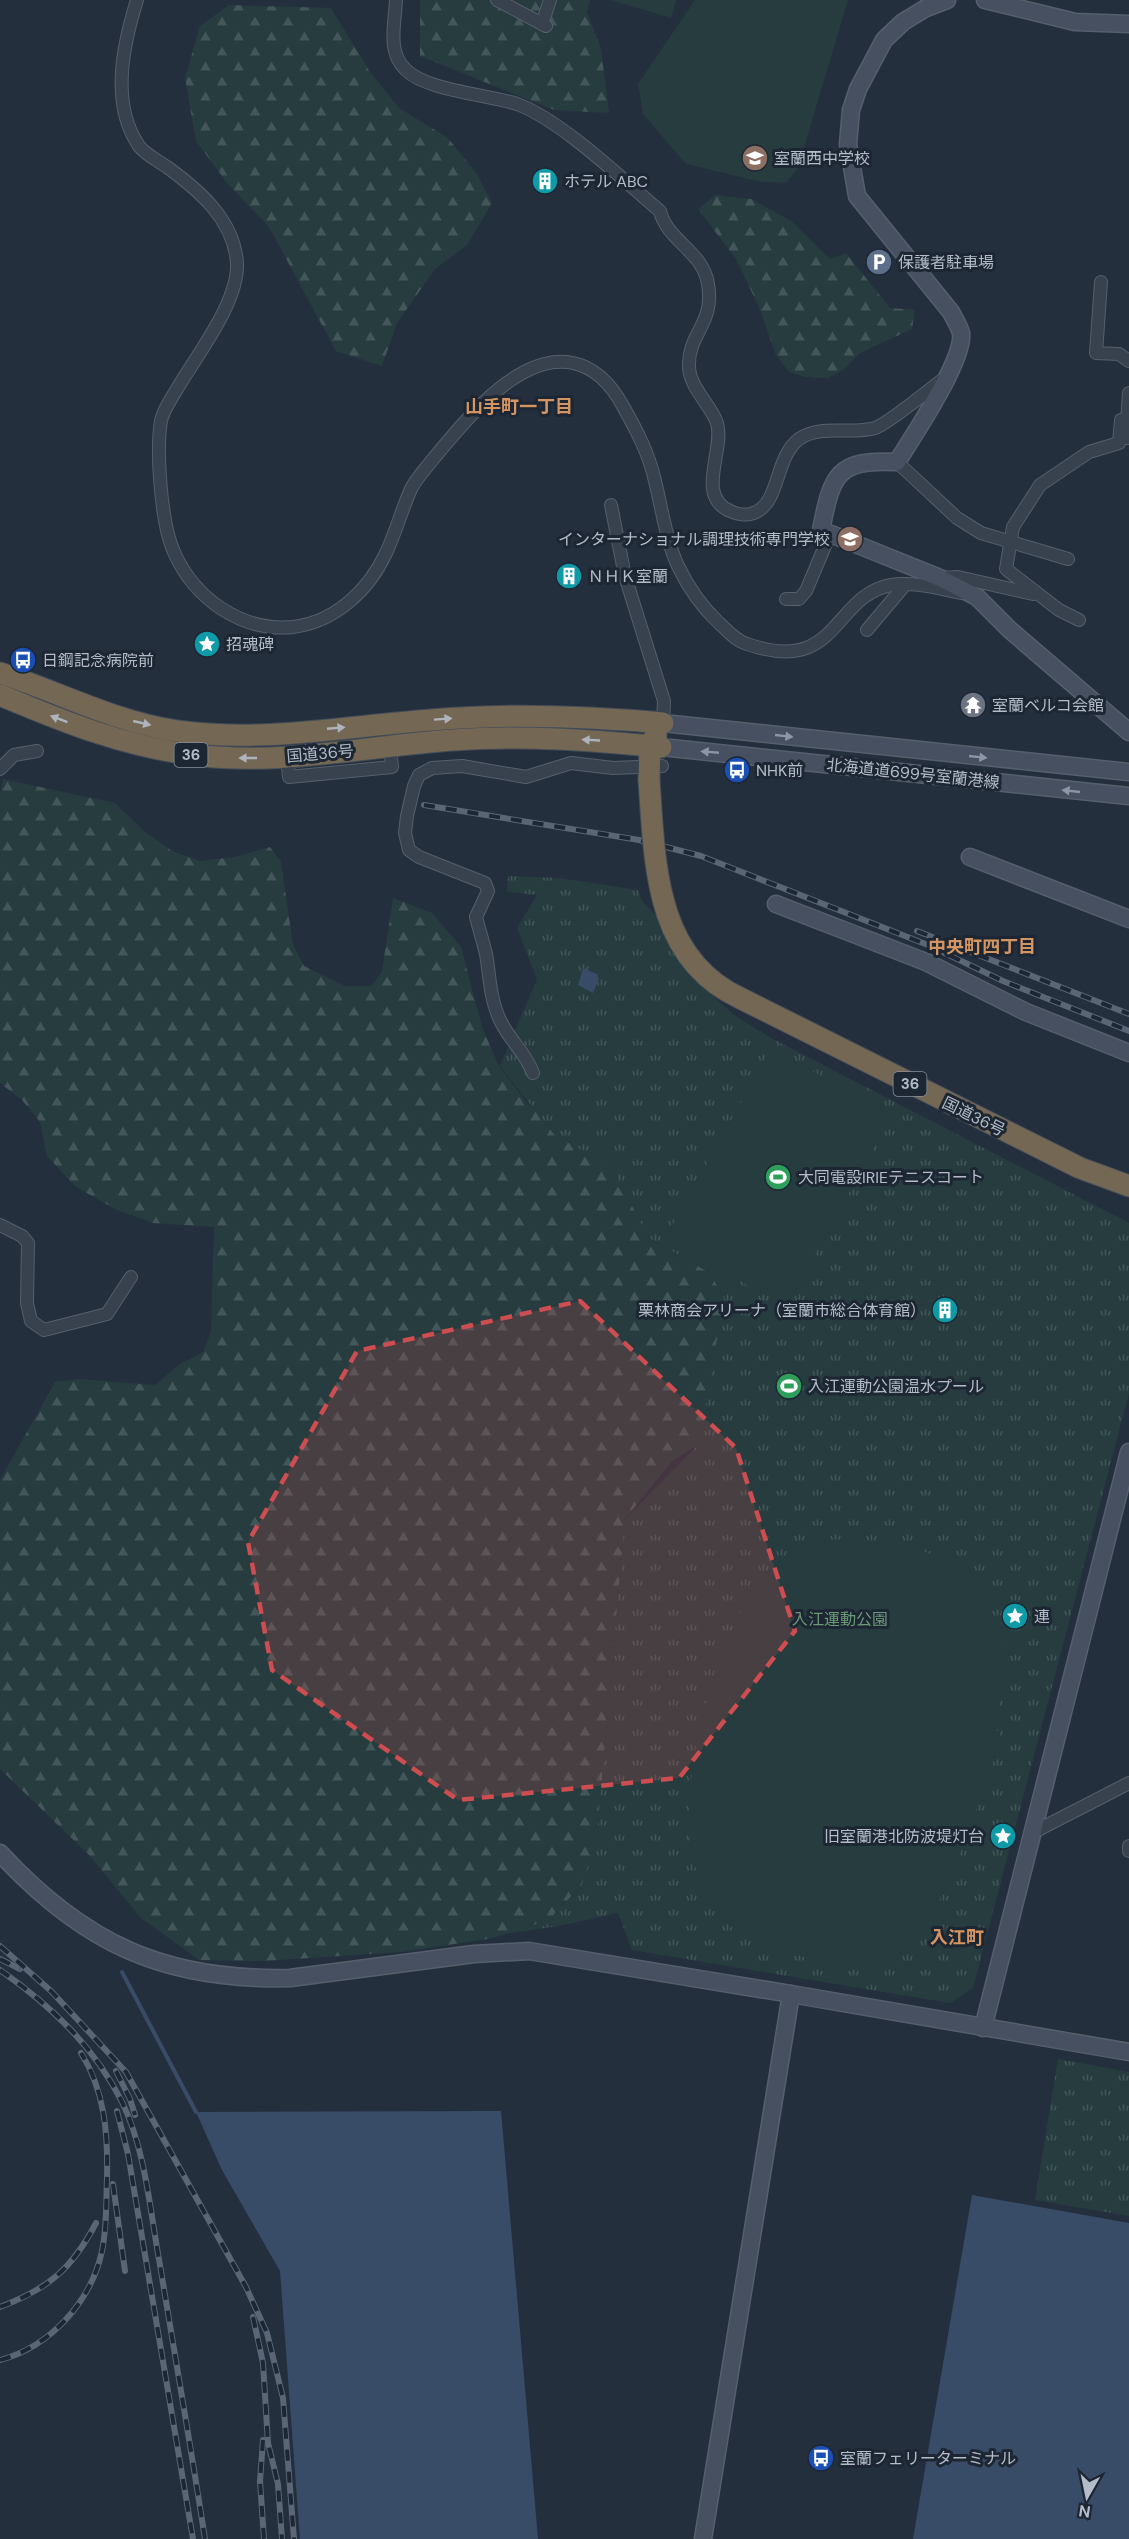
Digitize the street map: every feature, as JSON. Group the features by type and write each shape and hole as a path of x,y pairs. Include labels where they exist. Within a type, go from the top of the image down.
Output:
{"highway":[{"path":"0,665 67,698"},
{"name":"36","path":"0,674 67,698"},
{"name":"国道36号","path":"0,695 102,735 159,750 228,758 286,756 454,740 548,738 655,765 656,869 667,918 686,952 722,989 1080,1168 1129,1186"},
{"name":"国道36号","path":"67,698 135,722 177,731 216,734 262,735 492,716 560,714 663,723"},
{"path":"655,765 663,723"},
{"name":"国道36号","path":"1080,1168 1129,1200"}],"street":[{"path":"137,0 128,28 121,82 123,110 140,148 183,179 213,207 220,214 234,239 237,269 231,297 161,418 158,461 172,550 195,586 220,610 255,624 293,627 332,615 367,584 385,557 414,484 482,401 536,366 569,362 590,369 613,388 640,435 678,566 707,612 740,642 763,649 787,651 812,646 828,636 864,597 892,585 969,594"},
{"path":"396,0 393,51 407,72 425,82 519,105 546,120 660,211 664,225 688,247 704,267 710,303 706,320 691,345 689,369 717,423 719,441 712,479 714,495 724,508 743,515 757,512 768,503 784,457 799,439 826,430 851,431 876,428 948,375"},
{"path":"497,0 544,25 550,0"},
{"path":"897,462 948,375 961,340 957,322 857,196 848,144 851,110 858,89 884,40 903,22 926,8 947,0"},
{"path":"985,0 1075,22 1129,24"},
{"path":"1101,282 1096,353 1119,354 1129,361"},
{"path":"1129,393 1126,438 1129,438"},
{"path":"1079,620 1037,595 1006,569 1009,542 1013,527 1040,485 1089,452 1119,444 1121,420 1128,418"},
{"path":"1068,559 981,533 957,518 897,462 866,460 843,470 829,493 821,530 940,578 977,597 1010,630 1129,732"},
{"path":"611,505 625,576 664,701 663,723"},
{"path":"790,595 799,599 806,591 830,534"},
{"path":"940,578 958,577 1037,595"},
{"path":"867,630 904,586"},
{"name":"北海道道699号室蘭港線","path":"663,723 1129,772"},
{"path":"0,769 15,755 37,751"},
{"path":"533,1073 526,1056 514,1044 501,1022 493,1000 485,951 476,917 488,891 485,883 419,857 409,850 405,833 414,786 419,775 432,768 462,766 526,777 571,763 614,768 655,765"},
{"name":"北海道道699号室蘭港線","path":"655,765 1129,796"},
{"path":"970,857 1129,919"},
{"path":"776,904 926,963 1026,1012 1129,1053"},
{"path":"0,1226 22,1236 28,1243 27,1303 31,1321 44,1330 107,1314 131,1277"},
{"path":"983,2028 1032,1833 1124,1488 1129,1452"},
{"path":"1032,1833 1129,1783"},
{"path":"1129,1846 1129,1851"},
{"path":"0,1853 45,1899 93,1933 148,1959 201,1973 261,1979 290,1978 474,1954 529,1951 1129,2052"},
{"path":"703,2539 791,1994"}],"highlighted area":[{"path":"580,1301 736,1448 795,1631 679,1778 458,1800 272,1670 248,1542 357,1351"}],"green space":[{"path":"420,0 590,0 587,12 601,49 609,113 554,110 420,56"},
{"path":"611,0 676,0 671,18"},
{"path":"695,0 848,0 798,168 786,183 762,182 686,164 643,114 638,84"},
{"path":"229,5 331,8 370,72 399,108 448,138 477,174 492,203 467,245 435,269 397,323 382,366 336,351 269,227 227,183 196,141 185,78 200,26"},
{"path":"716,195 751,199 791,221 830,259 846,253 890,308 915,310 912,329 860,353 843,370 828,378 805,377 789,372 776,355 759,307 736,259 698,209"},
{"path":"3,779 115,803 145,832 172,851 200,861 234,857 270,847 281,862 293,945 304,966 345,986 372,986 382,971 393,898 432,913 461,947 482,1027 498,1064 527,1103 610,1163 630,1196 648,1237 710,1273 724,1298 724,1316 699,1444 672,1461 625,1519 597,1836 582,1885 548,1921 488,1939 401,1952 264,1961 199,1960 141,1918 89,1855 0,1769 0,1480 55,1382 80,1379 155,1385 180,1364 203,1352 211,1332 214,1227 153,1223 117,1210 76,1187 47,1156 40,1122 22,1100 0,1083 0,793"},
{"name":"入江運動公園","path":"508,876 559,878 638,890 642,901 659,919 687,972 734,1015 771,1038 1129,1223 1129,1393 973,1988 950,2003 632,1950 618,1913 559,1926 502,1934 548,1921 582,1885 597,1836 625,1519 699,1444 724,1298 710,1273 648,1237 610,1163 556,1137 500,1066 537,979 517,928 537,895 507,892"},
{"name":"大同電設IRIEテニスコート","path":"771,1049 892,1114 787,1306 664,1240"},
{"path":"853,1539 887,1543 929,1553 966,1570 980,1581 989,1594 991,1611 1001,1633 1003,1657 994,1730 1000,1731 983,1805 978,1805 954,1870 919,1938 891,1959 868,1966 844,1966 782,1951 752,1940 726,1922 704,1891 692,1851 689,1806 694,1758 704,1709 719,1663 736,1623 757,1585 766,1573 792,1560 799,1549 827,1540"},
{"path":"1058,2059 1129,2072 1129,2216 1035,2200"}],"water":[{"path":"583,968 597,974 599,979 593,993 578,985"},
{"path":"501,2111 538,2539 300,2539 280,2271 222,2170 196,2112"},
{"path":"972,2195 1129,2223 1129,2539 913,2539"}],"waterway":[{"path":"122,1972 196,2112"}],"railway":[{"path":"424,805 639,840 701,856 928,945 1003,981 1129,1031"},
{"path":"917,931 1129,1014"},
{"path":"0,1946 51,1991 126,2072 246,2287 267,2333 283,2398 294,2539"},
{"path":"0,1959 20,1969"},
{"path":"0,1970 53,2012 84,2045 111,2082 130,2121 146,2182 205,2539"},
{"path":"0,2360 35,2345 66,2320 88,2288 97,2270 105,2233 106,2129 95,2082 81,2053"},
{"path":"116,2071 135,2115"},
{"path":"117,2111 128,2154 193,2539"},
{"path":"113,2184 125,2271"},
{"path":"0,2307 32,2293 57,2276 78,2253 96,2223"},
{"path":"253,2317 263,2363 268,2443 278,2484 282,2539"},
{"path":"263,2440 260,2481 264,2539"}],"place":[{"name":"室蘭西中学校","path":"755,158"},
{"name":"ホテル ABC","path":"545,181"},
{"name":"保護者駐車場","path":"879,262"},
{"name":"インターナショナル調理技術専門学校","path":"850,539"},
{"name":"ＮＨＫ室蘭","path":"569,576"},
{"name":"招魂碑","path":"207,644"},
{"name":"日鋼記念病院前","path":"23,660"},
{"name":"室蘭ベルコ会館","path":"973,705"},
{"name":"NHK前","path":"737,770"},
{"name":"大同電設IRIEテニスコート","path":"778,1177"},
{"name":"栗林商会アリーナ（室蘭市総合体育館）","path":"945,1310"},
{"name":"入江運動公園温水プール","path":"789,1386"},
{"name":"連","path":"1015,1616"},
{"name":"旧室蘭港北防波堤灯台","path":"1003,1836"},
{"name":"室蘭フェリーターミナル","path":"821,2458"}],"district":[{"name":"山手町一丁目","path":"519,407"},
{"name":"中央町四丁目","path":"982,947"},
{"name":"入江町","path":"957,1938"}]}
